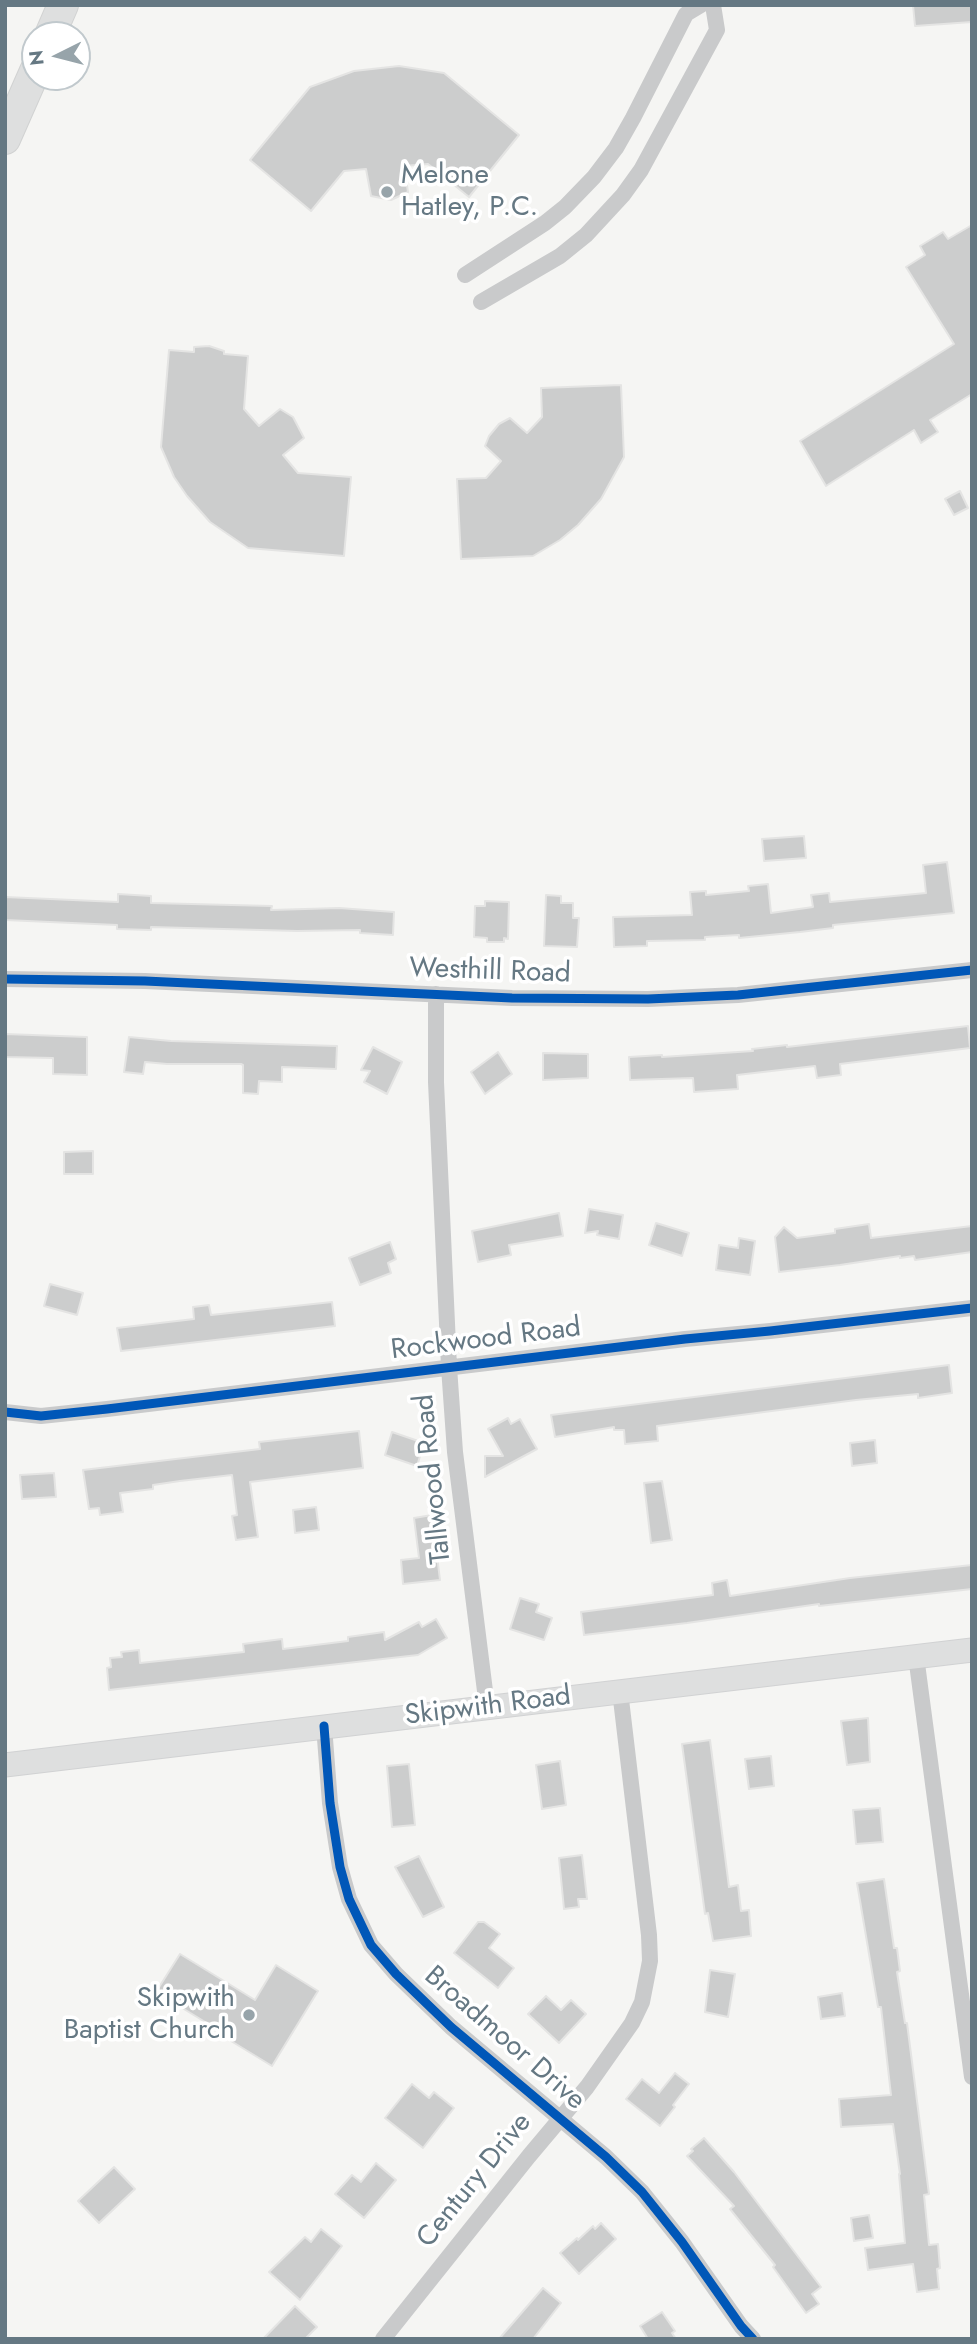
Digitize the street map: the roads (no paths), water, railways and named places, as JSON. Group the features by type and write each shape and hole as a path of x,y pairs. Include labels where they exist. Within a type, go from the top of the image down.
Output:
{"highway":[{"path":"5,139 26,91"}],"main road":[{"name":"Skipwith Road","path":"5,1765 972,1650"}],"street":[{"path":"465,275 545,223 594,177 616,148 633,118 686,14 701,5"},
{"path":"481,302 560,256 586,235 623,195 641,170 716,30 713,5"},
{"name":"Westhill Road","path":"5,979 145,981 512,998 648,999 738,995 972,970"},
{"name":"Tallwood Road","path":"436,994 436,1082 455,1452 487,1707"},
{"name":"Rockwood Road","path":"5,1412 41,1416 685,1339 972,1308"},
{"path":"916,1656 972,2077"},
{"name":"Century Drive","path":"383,2339 606,2062 632,2023 644,1995 650,1961 643,1873 632,1803 620,1691"},
{"name":"Broadmoor Drive","path":"324,1726 330,1803 340,1867 349,1899 371,1945 396,1974 451,2027 606,2157 642,2192 753,2339"}],"place":[{"name":"Melone Hatley, P.C.","path":"387,192"},
{"name":"Skipwith Baptist Church","path":"249,2015"}]}
